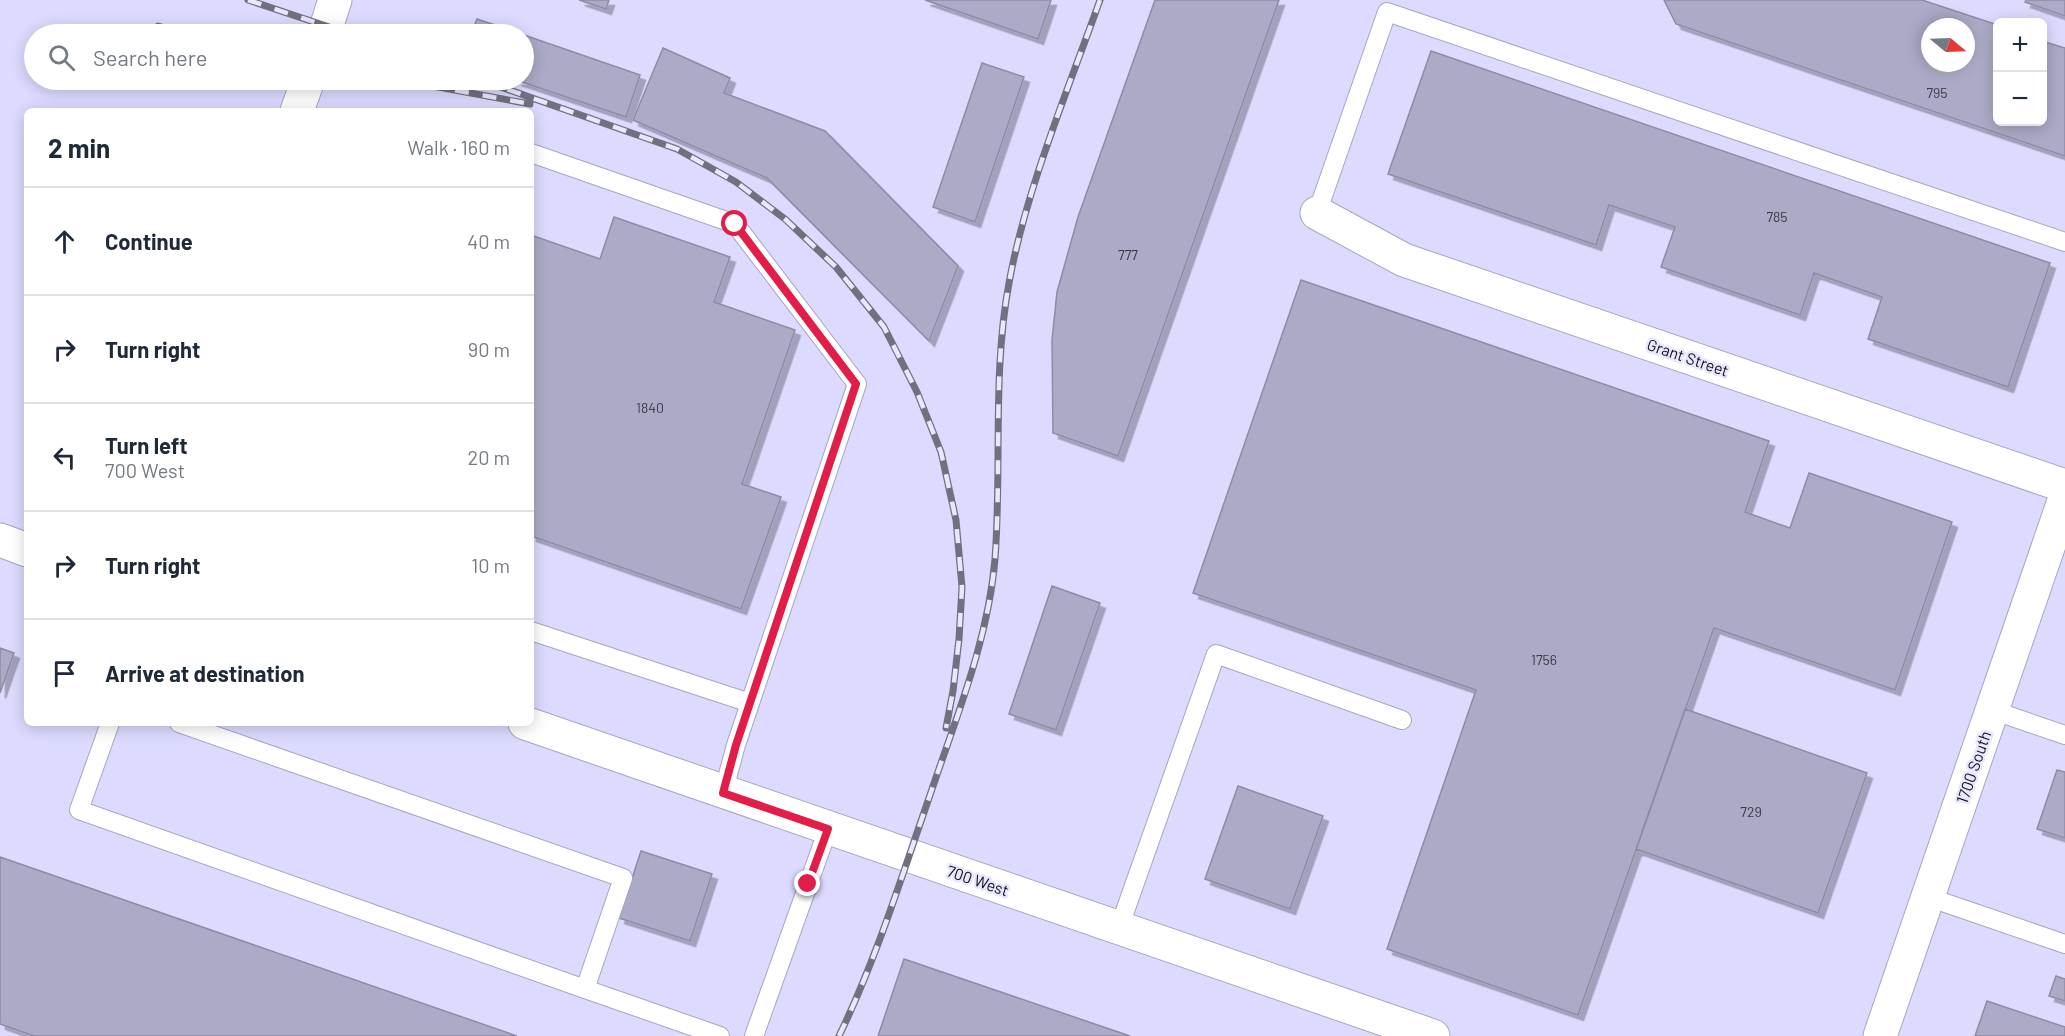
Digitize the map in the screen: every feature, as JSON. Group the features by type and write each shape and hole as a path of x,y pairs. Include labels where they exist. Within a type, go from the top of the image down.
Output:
{"street":[{"path":"327,24 335,0"},
{"path":"298,108 304,90"},
{"name":"Grant Street","path":"1317,213 1404,260 2065,486"},
{"name":"1700 South","path":"1880,1036 2065,498"},
{"path":"0,540 24,549"},
{"name":"700 West","path":"533,726 1433,1036"}],"lane":[{"path":"1317,213 1387,12 2065,242"},
{"path":"534,154 735,224 856,384 750,703 723,793"},
{"path":"534,632 750,703"},
{"path":"1119,928 1216,654 1402,720"},
{"path":"1992,710 2065,735"},
{"path":"109,726 79,810 720,1036"},
{"path":"188,726 623,878 585,989"},
{"path":"754,1036 828,829"},
{"path":"1928,897 2065,944"}],"shaded area":[{"path":"0,0 2065,0 2065,1036 0,1036"}],"building":[{"path":"579,0 609,0 606,9"},
{"path":"925,0 1051,0 1038,39"},
{"path":"1155,0 1279,0 1118,456 1053,433 1052,340 1057,292 1078,217"},
{"path":"1664,0 1922,0 1993,23 1993,126 2047,126 2047,43 2065,48 2065,156 1676,24"},
{"path":"2026,0 2065,0 2065,16 2025,2"},
{"path":"477,19 492,24 475,24"},
{"path":"534,38 640,75 626,117 534,86"},
{"path":"663,48 730,78 724,93 825,131 958,266 929,341 767,178 633,120"},
{"path":"1431,51 2050,263 2008,387 1868,339 1882,297 1814,273 1800,315 1661,267 1675,227 1609,205 1596,245 1388,174"},
{"path":"982,63 1024,77 975,222 933,207"},
{"path":"614,217 730,257 714,302 795,330 742,484 781,497 741,609 534,537 534,236 600,259"},
{"path":"1301,280 1769,441 1745,512 1790,528 1809,473 1952,522 1895,690 1714,628 1578,1015 1387,949 1476,690 1193,593"},
{"path":"1052,586 1100,603 1056,730 1009,714"},
{"path":"0,648 14,653 0,693"},
{"path":"1685,709 1867,773 1818,913 1636,849"},
{"path":"2057,770 2065,772 2065,838 2037,829"},
{"path":"1238,786 1323,816 1290,909 1205,879"},
{"path":"641,851 712,874 690,941 619,918"},
{"path":"0,857 517,1036 34,1036 0,1024"},
{"path":"904,959 1130,1036 878,1036"},
{"path":"2056,976 2065,979 2065,1001 2049,996"},
{"path":"1987,1001 2065,1027 2065,1036 1975,1036"}],"railway":[{"path":"248,0 320,24"},
{"path":"839,1036 865,978 887,918 978,651 995,559 999,386 1009,283 1016,248 1037,176 1100,0"},
{"path":"454,90 530,104"},
{"path":"509,90 677,149 736,182 785,219 836,267 884,327 917,392 941,452 956,520 962,587 959,639 946,728"}],"route":[{"path":"735,224 856,384 736,745 723,793 828,829 808,884"}]}
